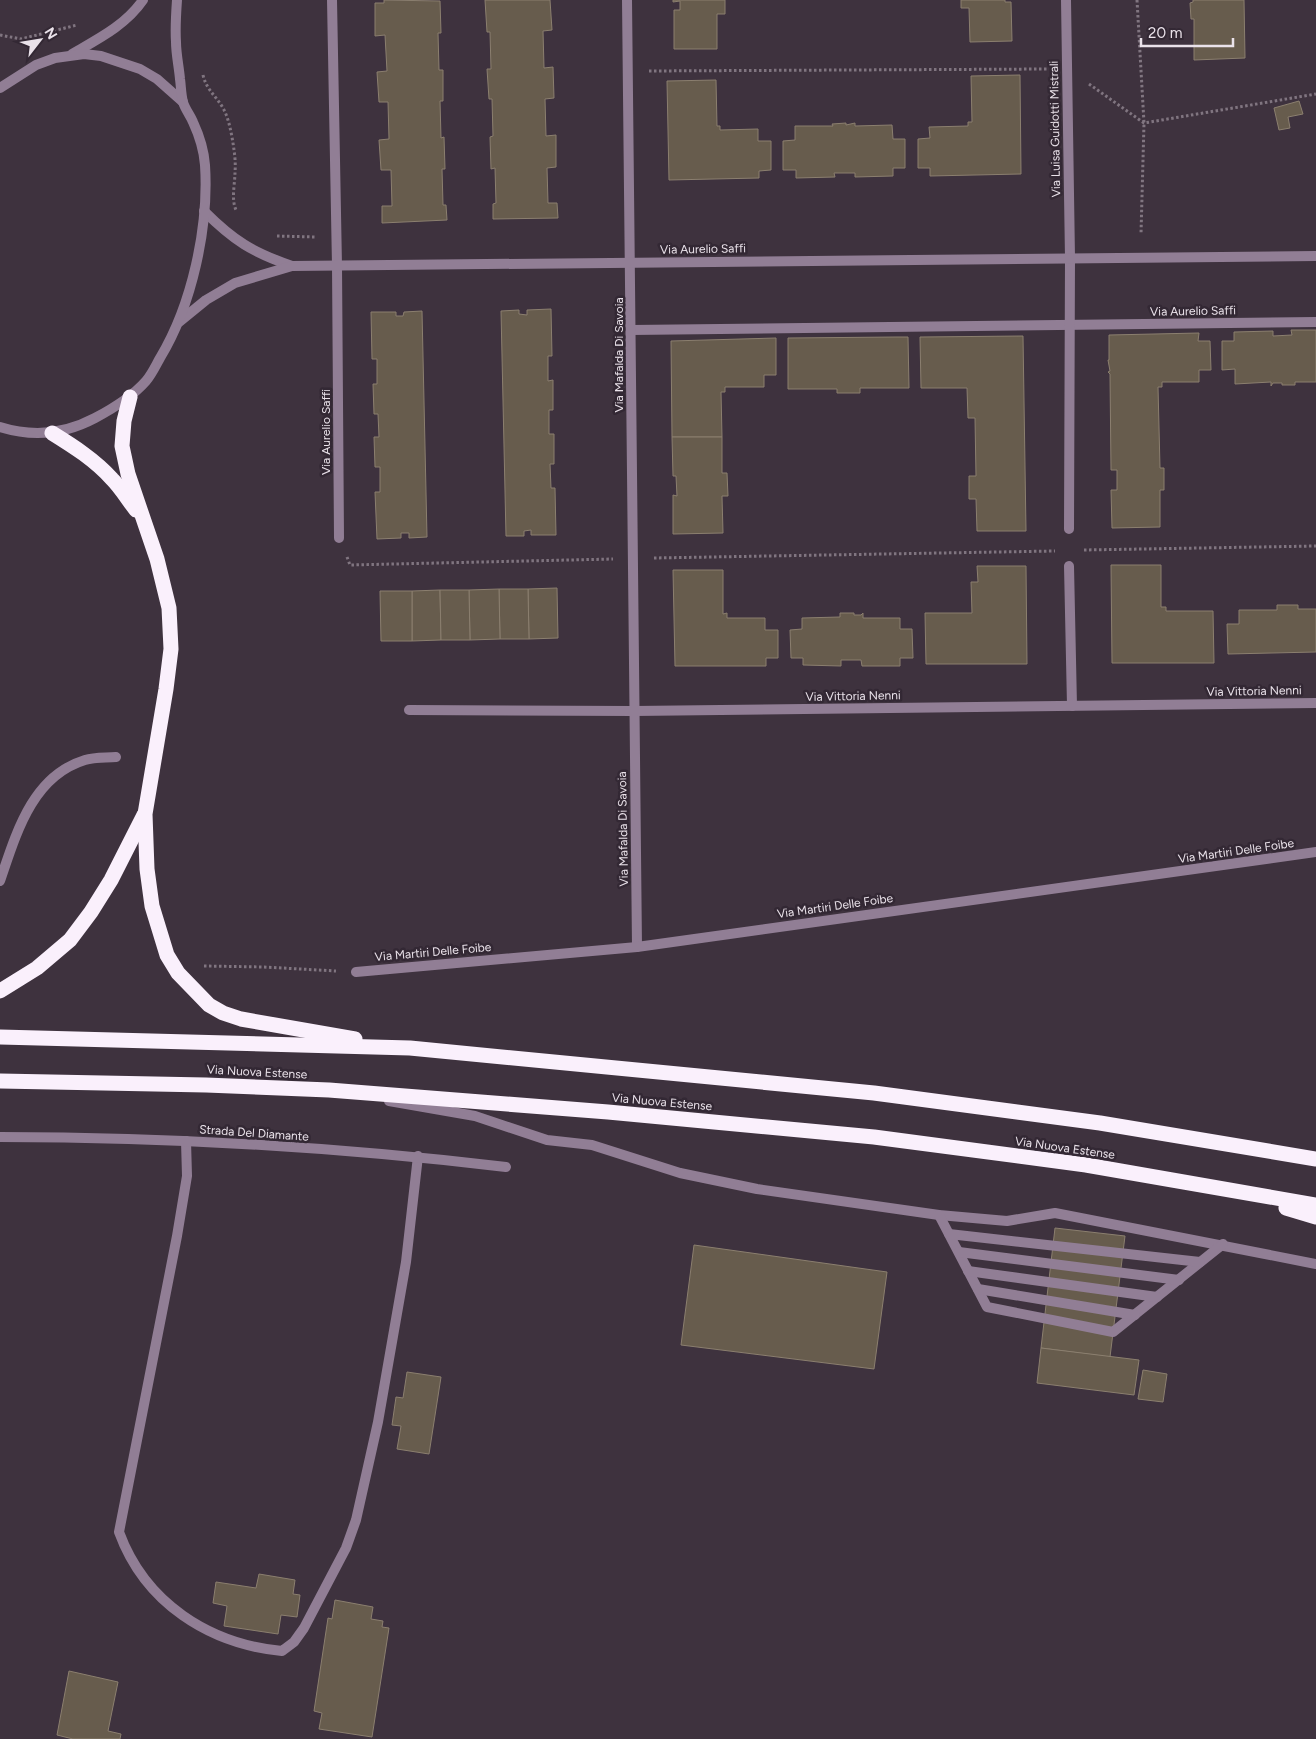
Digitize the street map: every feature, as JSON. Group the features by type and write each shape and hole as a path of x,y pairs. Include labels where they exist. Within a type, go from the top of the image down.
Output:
{"highway":[{"path":"130,397 124,421 122,446 128,474 157,559 169,608 171,649 145,814 147,869 152,906 167,955 178,973 209,1005 223,1013 242,1019 410,1048"},
{"path":"52,433 75,447 107,474 144,520"},
{"path":"0,991 37,968 70,940 92,912 145,814"},
{"path":"0,1037 410,1048 874,1093 1100,1123 1316,1158"},
{"name":"Via Nuova Estense","path":"0,1081 206,1085 328,1090 608,1112 874,1137 1086,1165 1316,1205"},
{"path":"1227,1143 1316,1153"},
{"path":"1220,1187 1316,1217"}],"street":[{"path":"67,57 109,33 135,11 143,0"},
{"path":"0,427 16,432 52,433 87,423 108,412 130,397 148,379 171,340 179,322 192,283 204,211 205,164 201,143 183,102 176,41 176,0"},
{"name":"Via Aurelio Saffi","path":"332,0 337,266 339,538"},
{"name":"Via Mafalda Di Savoia","path":"627,0 637,946"},
{"name":"Via Luisa Guidotti Mistrali","path":"1066,0 1070,258"},
{"path":"0,88 36,64 55,58 84,54 101,56 140,68 157,79 183,102"},
{"name":"Via Aurelio Saffi","path":"204,211 223,230 246,247 292,266"},
{"name":"Via Aurelio Saffi","path":"179,322 206,300 236,283 292,266 1316,256"},
{"path":"1069,529 1070,258"},
{"name":"Via Aurelio Saffi","path":"631,330 1316,322"},
{"path":"1069,566 1072,706"},
{"name":"Via Vittoria Nenni","path":"634,711 1316,703"},
{"path":"409,710 634,711"},
{"path":"0,881 11,848 29,807 47,782 64,770 86,759 116,757"},
{"name":"Via Martiri Delle Foibe","path":"356,972 637,946 1316,852"},
{"path":"328,1090 475,1116 547,1140 592,1144 680,1173 757,1190 939,1215 1007,1221 1055,1213 1223,1244 1316,1264"},
{"name":"Strada Del Diamante","path":"0,1137 186,1141 418,1156 506,1167"},
{"path":"186,1141 187,1176 177,1236 119,1532 127,1553 146,1583 175,1610 204,1630 261,1649 282,1651 294,1642 304,1628 346,1548 356,1520 378,1422 406,1262 418,1156"},
{"path":"939,1215 987,1308 1113,1332 1223,1244"},
{"path":"949,1234 1200,1262"},
{"path":"959,1252 1178,1280"},
{"path":"968,1270 1157,1297"},
{"path":"978,1289 1135,1315"}],"path":[{"path":"1137,0 1144,123 1141,234"},
{"path":"0,35 21,39 84,22"},
{"path":"202,67 205,83 223,108 234,146 234,206 239,217"},
{"path":"628,71 1067,69 1144,123 1316,94"},
{"path":"269,236 336,238"},
{"path":"339,538 350,565 1059,551"},
{"path":"1078,550 1316,546"},
{"path":"196,966 356,972"}],"building":[{"path":"384,0 440,1 441,33 438,33 439,70 443,70 443,101 440,101 441,138 444,137 445,169 442,169 443,205 446,205 447,220 382,223 382,206 392,206 391,170 381,170 379,140 389,139 388,102 379,102 377,72 387,71 385,35 375,36 375,3 384,3"},
{"path":"485,0 550,0 552,30 543,31 544,68 553,67 554,98 545,99 546,136 556,135 556,167 547,168 548,203 557,203 558,218 493,219 493,204 496,203 495,168 491,169 490,137 493,136 492,99 489,99 487,69 491,69 490,32 487,32"},
{"path":"673,0 725,0 725,14 717,14 717,49 674,49 674,10 680,10 680,1 673,2"},
{"path":"961,0 1005,0 1005,2 1011,2 1012,41 970,42 969,8 961,8"},
{"path":"1193,0 1244,0 1245,58 1194,60 1194,19 1191,19 1190,3"},
{"path":"1020,75 1021,174 930,176 930,168 918,168 918,139 930,138 929,127 968,126 968,122 972,122 971,76"},
{"path":"716,80 717,126 720,126 720,130 758,129 758,141 771,141 771,170 759,171 759,178 669,180 667,81"},
{"path":"1299,101 1303,114 1288,117 1290,128 1279,130 1274,108"},
{"path":"846,123 846,125 855,123 855,126 892,125 893,139 905,139 905,168 893,168 893,176 855,177 855,173 834,173 835,177 796,178 796,170 783,170 783,141 795,140 795,126 833,126 832,124"},
{"path":"551,309 552,356 548,356 548,381 553,380 553,410 549,410 549,434 554,434 554,464 550,464 551,488 555,488 556,535 531,535 531,530 524,531 524,536 506,536 501,311 519,310 519,314 527,315 527,310"},
{"path":"422,311 427,537 409,538 409,533 401,533 401,538 377,539 375,492 380,492 380,467 375,467 374,437 379,437 378,414 374,414 373,384 377,384 377,359 372,359 371,312 396,312 396,316 403,316 404,312"},
{"path":"1291,330 1316,330 1316,382 1295,382 1295,385 1273,383 1271,386 1271,382 1235,384 1235,369 1222,370 1222,341 1234,341 1234,332 1273,331 1273,336 1292,335"},
{"path":"1199,333 1198,341 1210,341 1211,370 1199,370 1199,382 1162,382 1162,387 1158,387 1160,468 1164,468 1164,490 1160,490 1160,527 1112,528 1111,490 1117,490 1117,470 1111,470 1110,374 1108,372 1110,371 1108,360 1109,335"},
{"path":"1023,336 1026,531 977,531 976,499 969,499 969,476 976,476 975,418 968,418 967,388 921,388 920,337"},
{"path":"908,337 909,388 860,388 860,393 837,393 837,389 788,389 788,338"},
{"path":"776,338 776,375 764,375 764,387 725,387 725,392 721,392 722,437 672,437 671,341"},
{"path":"672,437 722,437 722,473 727,473 728,496 722,496 723,533 673,534 673,495 677,496 676,476 673,476"},
{"path":"1111,565 1161,565 1161,607 1166,607 1166,611 1213,611 1214,663 1112,663"},
{"path":"977,566 1026,566 1027,664 926,664 925,613 972,613 971,582 978,582"},
{"path":"673,570 723,570 723,614 727,613 727,618 765,618 765,630 778,630 778,658 766,658 766,666 675,666"},
{"path":"557,588 558,638 529,639 528,589"},
{"path":"499,589 528,589 529,639 500,639"},
{"path":"499,589 500,639 470,640 469,590"},
{"path":"440,590 441,640 412,641 412,591"},
{"path":"440,590 469,590 470,640 441,640"},
{"path":"380,591 412,591 412,641 381,641"},
{"path":"1277,605 1298,605 1298,609 1316,609 1316,652 1228,654 1227,624 1239,624 1239,610 1277,610"},
{"path":"840,613 861,615 863,613 863,618 900,618 900,629 912,629 913,658 900,658 900,666 862,666 861,660 841,660 841,666 803,665 803,658 791,658 790,630 802,629 802,618 840,617"},
{"path":"1055,1228 1125,1236 1110,1357 1041,1348"},
{"path":"694,1245 887,1272 874,1369 681,1345"},
{"path":"1041,1348 1139,1360 1134,1395 1037,1383"},
{"path":"1143,1370 1167,1374 1163,1402 1138,1399"},
{"path":"407,1372 441,1377 429,1454 397,1449 401,1426 392,1425 396,1397 403,1398"},
{"path":"259,1574 295,1580 293,1594 300,1595 297,1617 281,1615 278,1634 224,1626 227,1606 213,1603 216,1582 256,1588"},
{"path":"335,1600 373,1607 371,1619 383,1621 382,1627 389,1628 372,1737 319,1729 322,1713 314,1711 328,1618 332,1619"},
{"path":"69,1671 118,1682 108,1731 121,1734 120,1739 73,1739 57,1735"}]}
